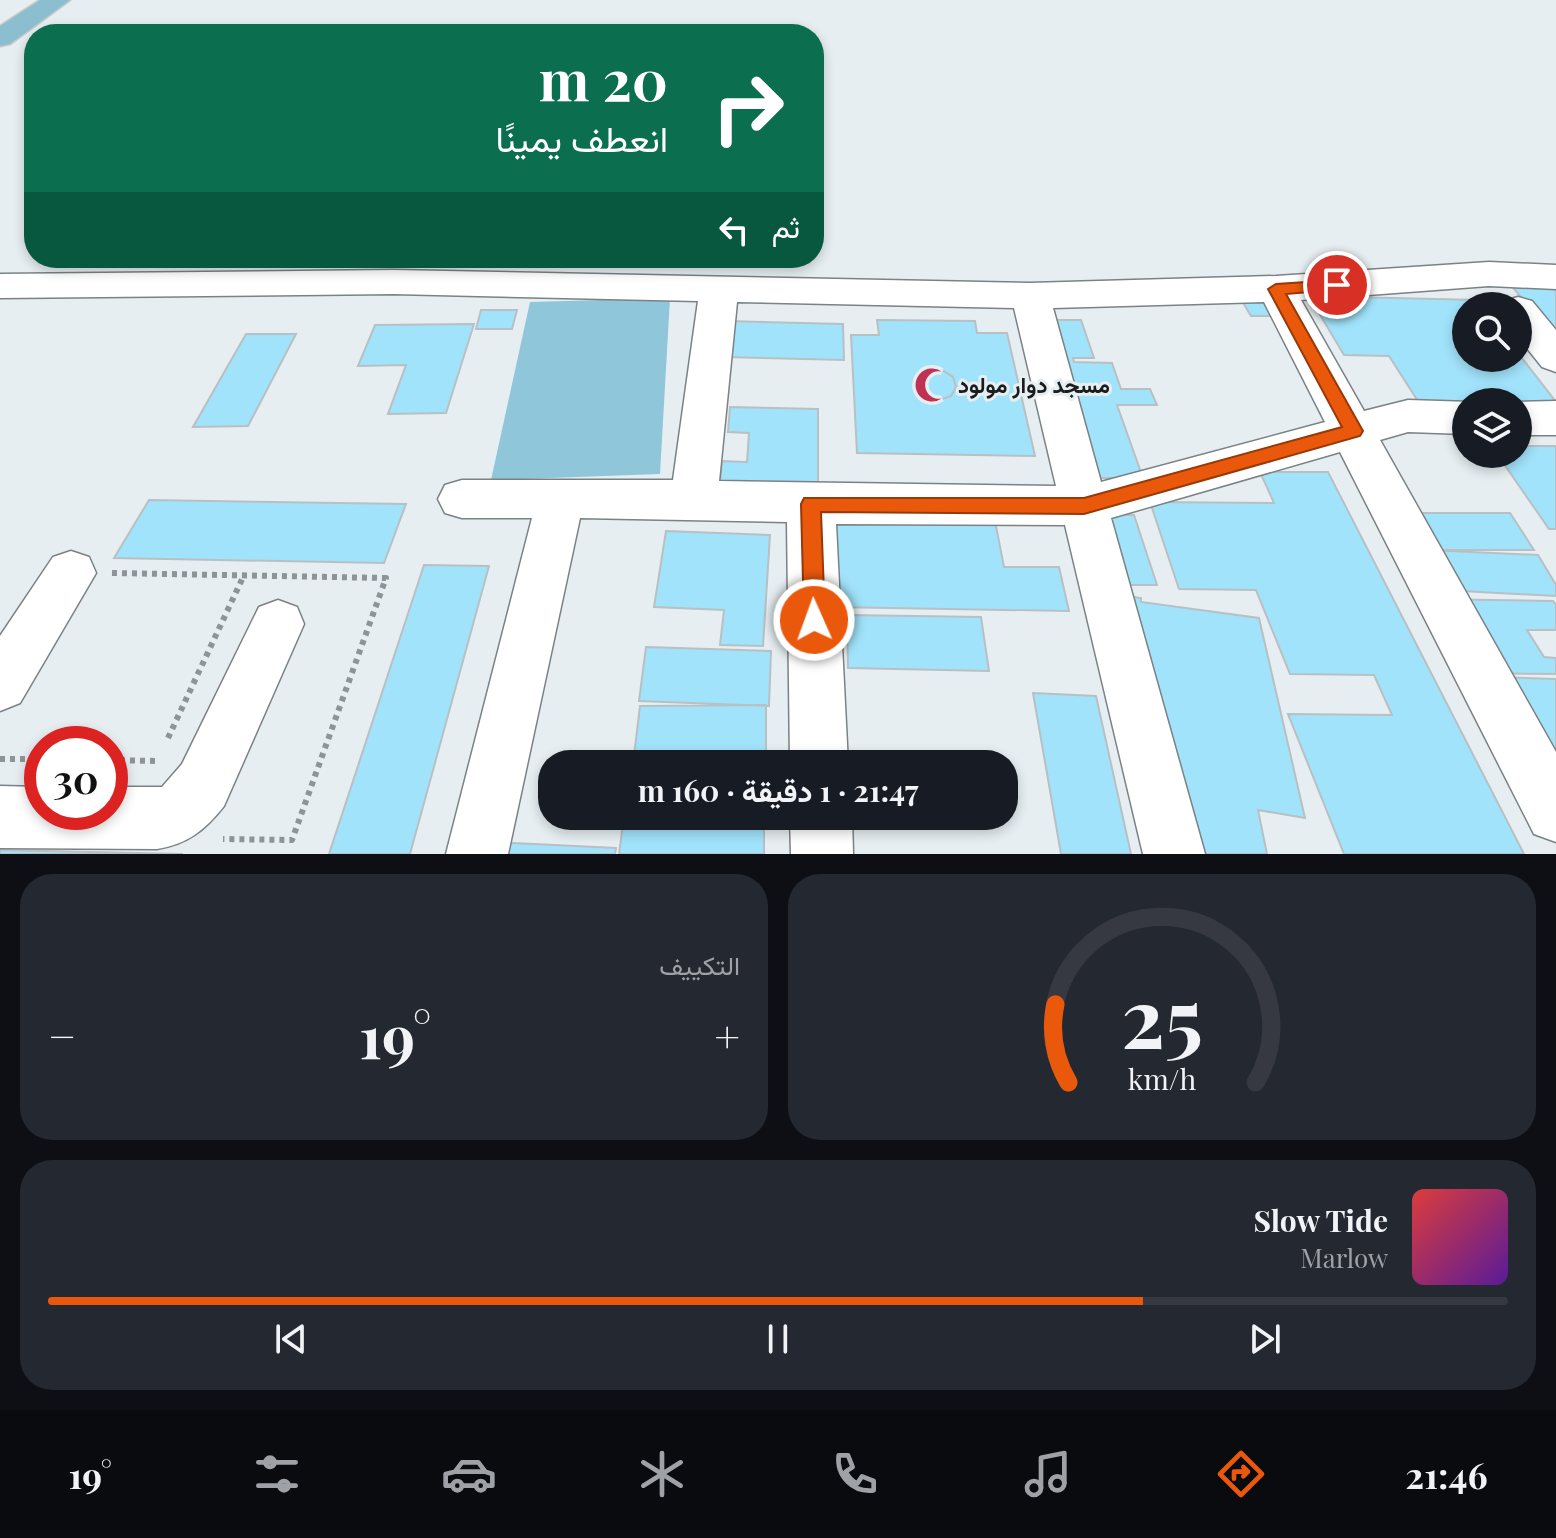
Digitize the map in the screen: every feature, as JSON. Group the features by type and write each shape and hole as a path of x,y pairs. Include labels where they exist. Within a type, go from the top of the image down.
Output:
{"main road":[{"path":"0,20 31,0"},
{"path":"0,38 57,0"}],"street":[{"path":"0,286 394,282 1030,296 1276,289 1489,274 1556,277"},
{"path":"1489,274 1503,292"},
{"path":"694,499 719,289"},
{"path":"1276,289 1556,812"},
{"path":"1030,296 1174,854"},
{"path":"1532,328 1556,357"},
{"path":"462,499 694,499 811,504 1084,506 1408,416 1452,417"},
{"path":"1532,418 1556,418"},
{"path":"477,854 560,500"},
{"path":"811,504 819,750"},
{"path":"0,684 71,573"},
{"path":"0,817 157,818 183,809 203,785 278,624"},
{"path":"821,830 822,854"}],"path":[{"path":"128,760 157,761 244,575"},
{"path":"0,759 24,759"}],"shaded area":[{"path":"670,298 660,474 491,480 530,302"}],"building":[{"path":"1511,285 1556,286 1556,340 1532,311 1532,292 1517,292"},
{"path":"1271,295 1283,316 1251,316 1239,296"},
{"path":"1309,296 1452,299 1452,372 1532,371 1556,402 1556,421 1532,409 1532,388 1452,388 1452,420 1430,420 1389,356 1344,355"},
{"path":"481,310 517,310 512,329 476,329"},
{"path":"877,320 975,321 977,333 1007,333 1035,456 857,453 851,335 879,335"},
{"path":"1031,320 1081,320 1094,358 1073,358 1074,362 1112,363 1121,389 1150,389 1157,405 1117,405 1143,478 1073,478"},
{"path":"727,321 843,324 844,360 723,357"},
{"path":"474,324 446,413 388,414 406,365 358,366 375,325"},
{"path":"246,334 296,334 248,426 193,427"},
{"path":"929,368 942,370 953,377 956,387 951,396 940,400 927,398 916,391 913,381 918,372"},
{"path":"730,407 818,409 818,496 719,494 722,461 747,462 749,433 728,432"},
{"path":"1532,446 1556,446 1556,529 1549,529 1507,468 1532,468"},
{"path":"1260,472 1328,472 1524,854 1344,854 1288,714 1392,715 1374,675 1290,674 1256,590 1179,589 1150,502 1274,503"},
{"path":"149,500 406,504 384,563 114,558"},
{"path":"1400,513 1510,513 1534,550 1421,550"},
{"path":"1076,515 1134,515 1157,585 1096,585"},
{"path":"831,518 995,521 1004,567 1059,567 1069,611 833,607"},
{"path":"666,531 770,535 763,646 720,645 724,610 654,607"},
{"path":"1405,549 1538,555 1556,585 1556,596 1424,589"},
{"path":"424,565 489,566 410,854 329,854"},
{"path":"1106,593 1141,598 1141,602 1259,618 1305,818 1258,810 1267,854 1156,854"},
{"path":"1426,599 1553,601 1556,605 1556,630 1527,630 1544,657 1556,658 1556,674 1466,673"},
{"path":"847,615 981,617 989,671 848,668"},
{"path":"646,647 771,651 769,706 639,701"},
{"path":"1467,676 1556,679 1556,770"},
{"path":"1033,693 1096,696 1131,854 1061,854"},
{"path":"766,705 766,750 635,750 640,706"},
{"path":"622,830 764,830 764,854 619,854"},
{"path":"473,841 616,848 615,854 470,854"},
{"path":"0,850 183,854 0,854"}],"place":[{"name":"مسجد دوار مولود","path":"932,385"}],"route":[{"path":"814,620 811,504 1084,506 1354,431 1276,289 1337,285"}]}
